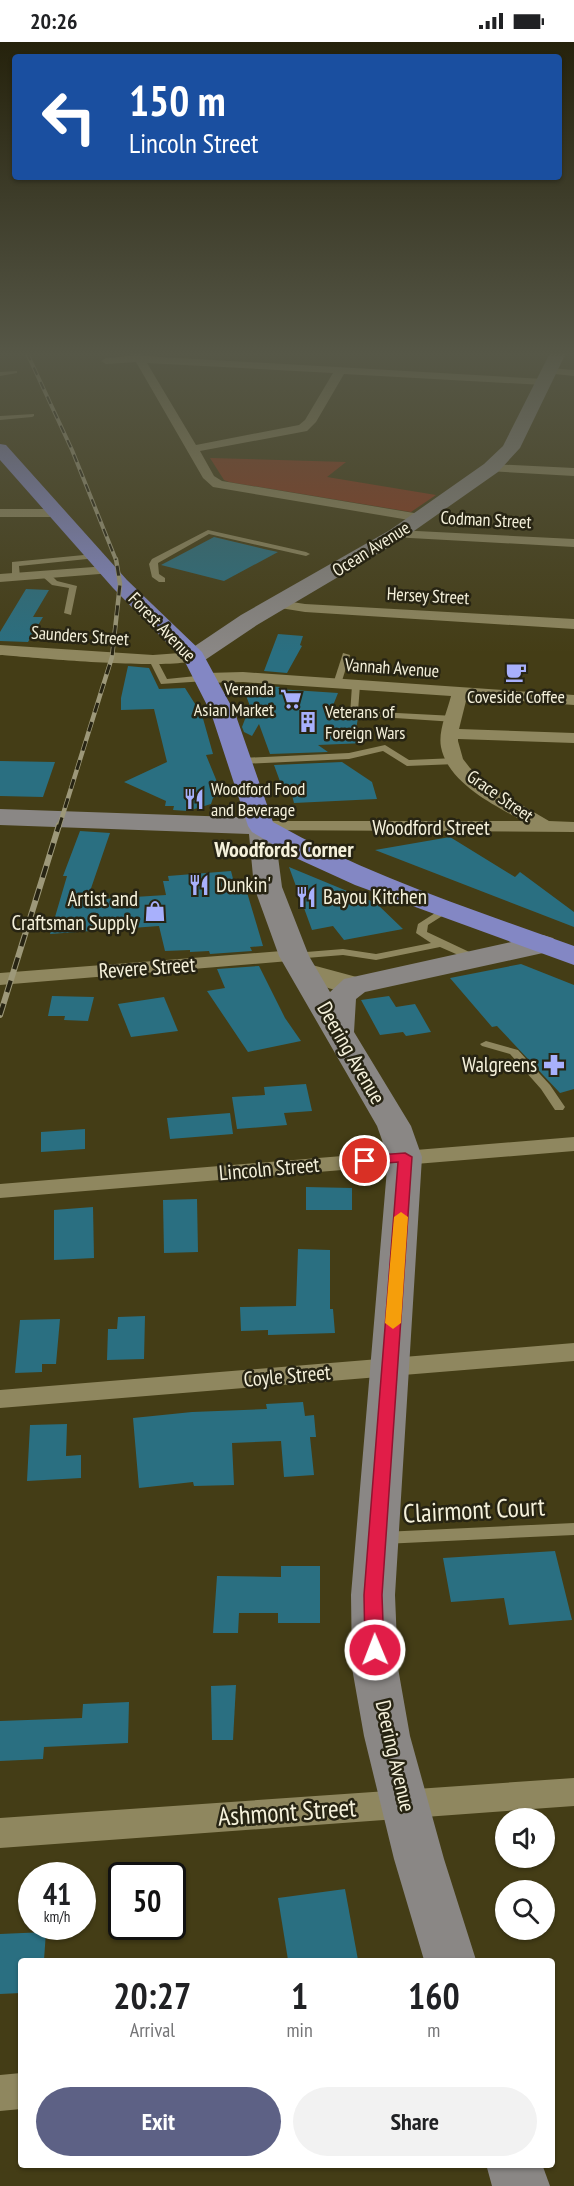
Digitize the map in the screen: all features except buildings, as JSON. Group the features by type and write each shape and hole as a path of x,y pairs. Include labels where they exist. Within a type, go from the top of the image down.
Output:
{"highway":[{"name":"Forest Avenue","path":"4,453 100,563 200,667 223,713 242,761 261,826"},
{"path":"261,826 315,856 365,879 574,956"}],"main road":[{"name":"Ocean Avenue","path":"200,667 249,620 397,534 491,468 506,453"},
{"name":"Woodford Street","path":"0,817 261,826"},
{"name":"Deering Avenue","path":"261,826 268,887 298,963 394,1126 405,1157 373,1595 375,1668 387,1736 419,1859 449,1958"},
{"name":"Revere Street","path":"356,985 543,944"},
{"path":"339,1031 338,1005 343,991 356,985"},
{"path":"515,2168 520,2186"}],"street":[{"path":"194,453 209,477 218,484 421,518"},
{"path":"491,468 574,472"},
{"path":"0,513 57,513"},
{"name":"Codman Street","path":"397,534 574,543"},
{"path":"0,578 46,575 100,563"},
{"name":"Hersey Street","path":"279,604 304,608 574,624"},
{"name":"Saunders Street","path":"0,650 153,660 200,667"},
{"name":"Vannah Avenue","path":"200,667 243,677 574,700"},
{"name":"Grace Street","path":"460,692 450,748 456,761 469,777 546,827"},
{"path":"453,726 574,738"},
{"name":"Woodford Street","path":"261,826 574,827"},
{"name":"Revere Street","path":"0,979 298,963 341,983 356,985"},
{"name":"Lincoln Street","path":"0,1191 574,1144"},
{"name":"Coyle Street","path":"0,1399 574,1352"},
{"name":"Ashmont Street","path":"0,1833 574,1792"},
{"path":"0,2093 18,2091"}],"lane":[{"path":"162,580 155,575 153,564 155,561 208,532 306,554"},
{"path":"16,577 15,564 100,563"},
{"path":"46,575 55,583 73,586 68,613"},
{"path":"337,684 346,655"},
{"path":"153,660 164,682 200,667"},
{"path":"356,685 353,713 453,726"},
{"path":"242,761 349,756 385,748 407,763 456,761"},
{"path":"447,909 423,924 421,933 477,959"},
{"path":"298,963 343,952 376,957 441,944"},
{"path":"486,1044 514,1053 546,1087 559,1107"},
{"name":"Clairmont Court","path":"377,1539 574,1529"}],"shaded area":[{"path":"210,458 346,462 327,477 436,495 411,512 229,482 224,480"}],"railway":[{"path":"73,453 116,560"},
{"path":"59,827 112,657 120,584 116,559"},
{"path":"0,1015 59,825"}],"slow traffic":[{"path":"393,1323 401,1217"}],"place":[{"name":"Coveside Coffee","path":"516,672"},
{"name":"Veranda Asian Market","path":"291,699"},
{"name":"Veterans of Foreign Wars","path":"308,722"},
{"name":"Woodford Food and Beverage","path":"194,799"},
{"name":"Dunkin'","path":"199,885"},
{"name":"Bayou Kitchen","path":"306,897"},
{"name":"Artist and Craftsman Supply","path":"155,911"},
{"name":"Walgreens","path":"554,1065"}],"district":[{"name":"Woodfords Corner","path":"284,849"}],"route":[{"path":"365,1161 405,1157 373,1595 375,1650"}]}
